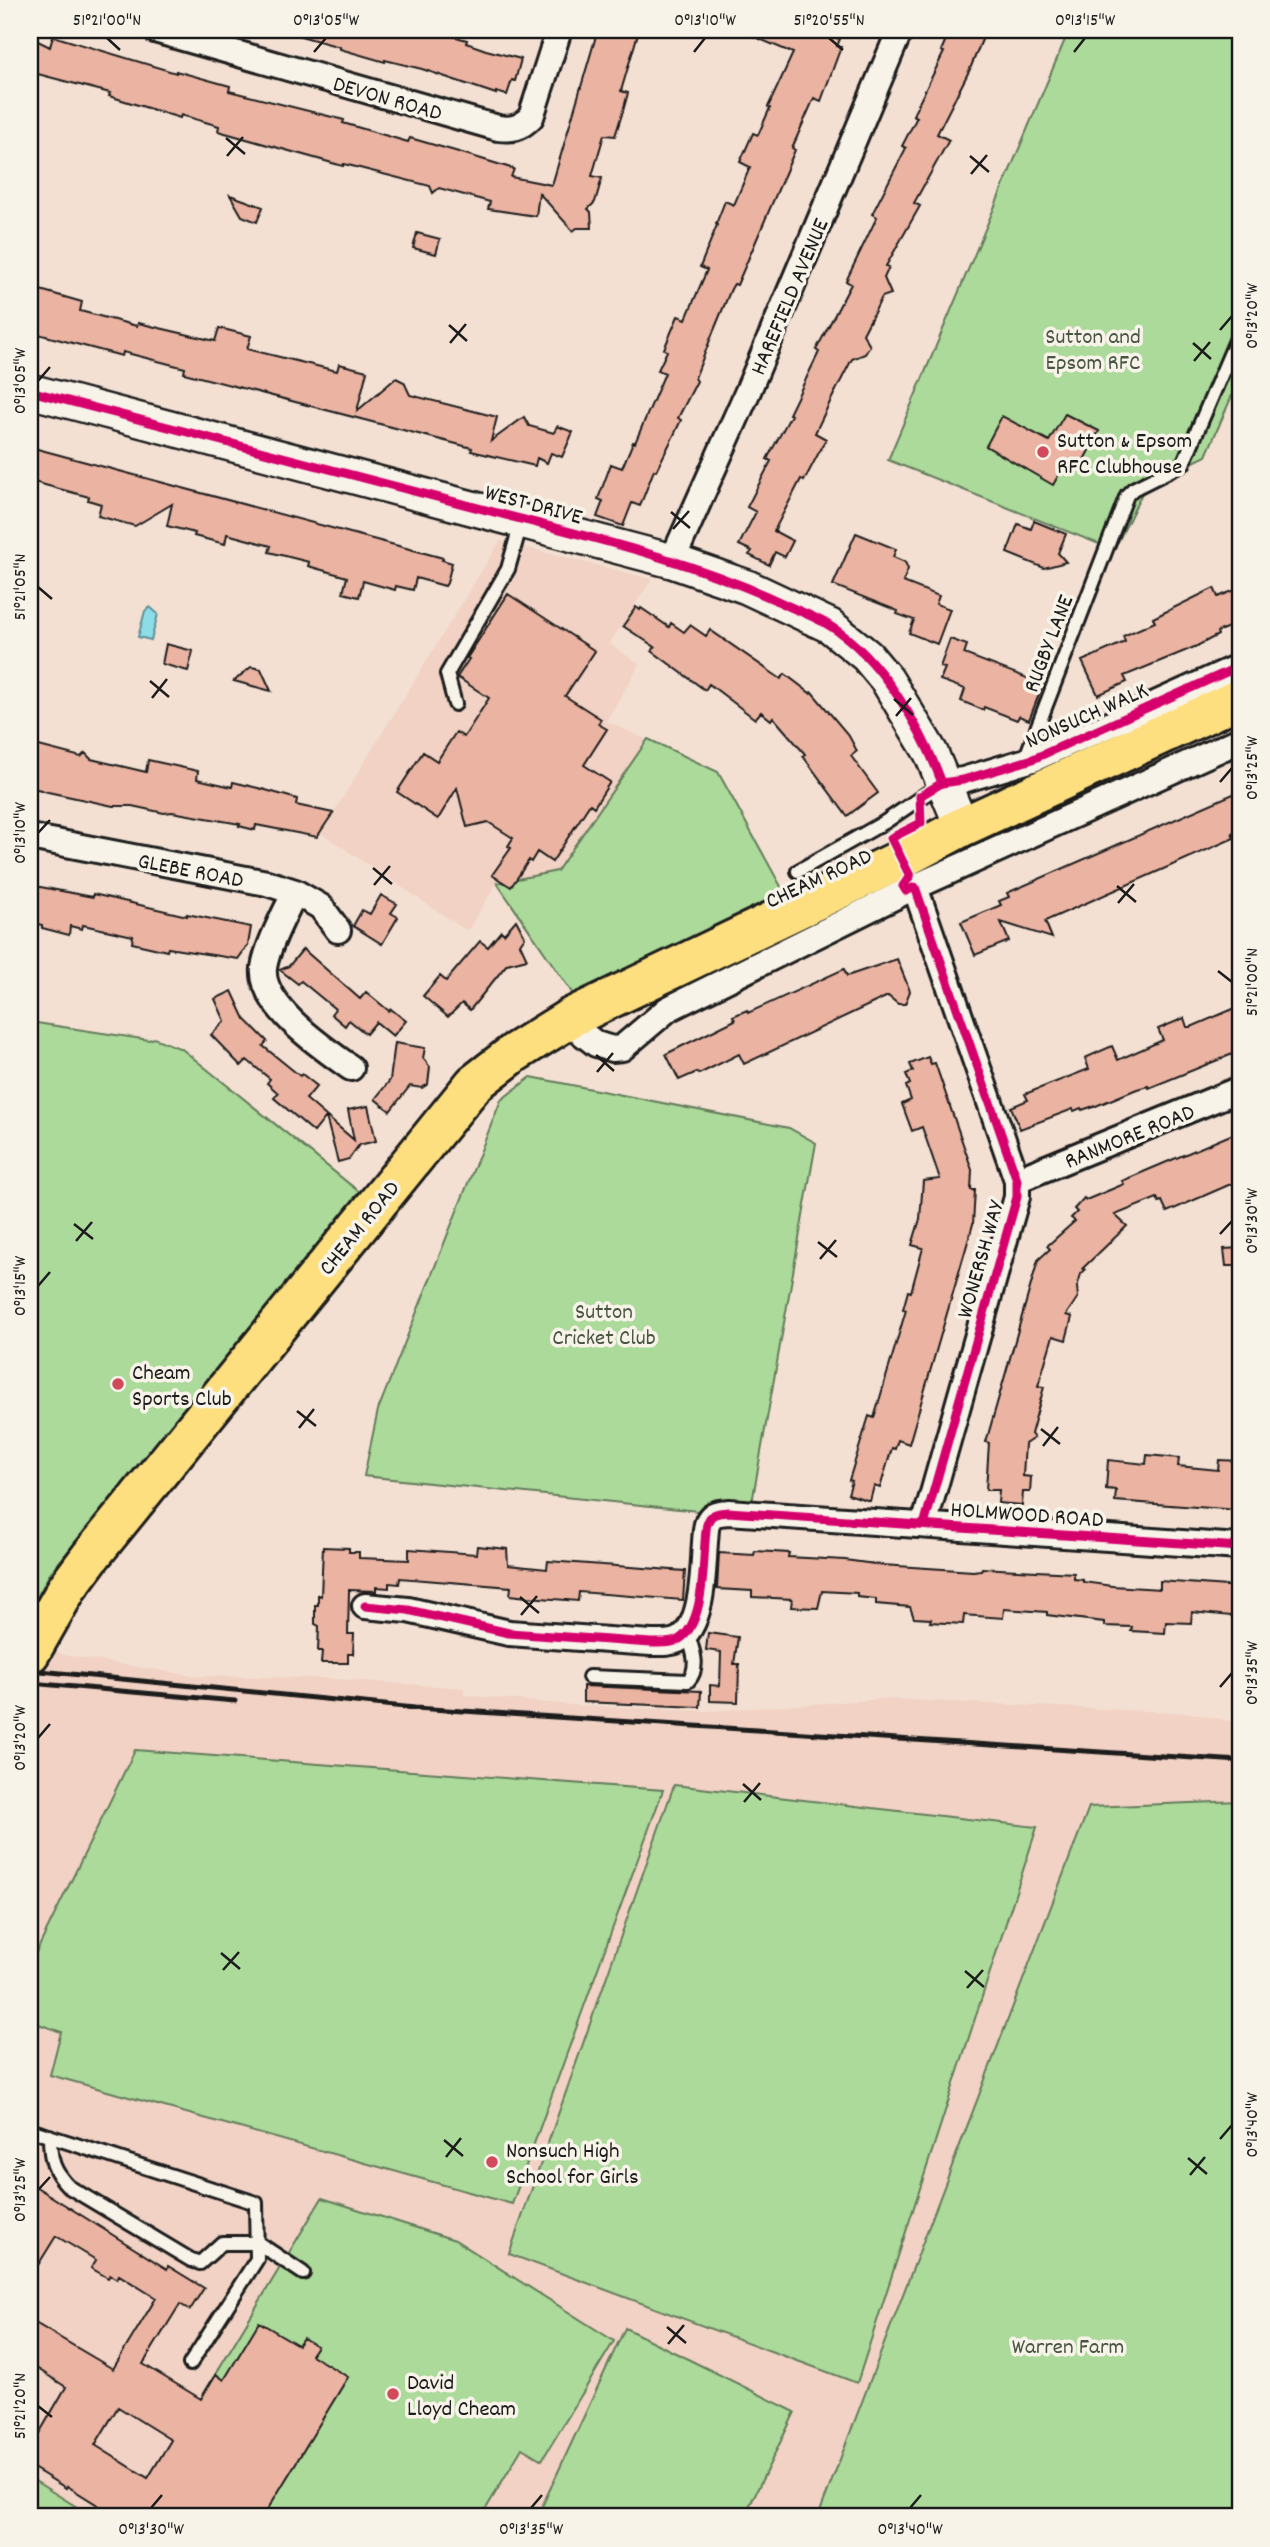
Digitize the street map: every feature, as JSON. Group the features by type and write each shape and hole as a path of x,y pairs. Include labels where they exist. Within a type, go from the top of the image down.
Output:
{"highway":[{"name":"CHEAM ROAD","path":"34,1644 67,1588 90,1557 474,1084 514,1053 572,1017 902,859 962,827 1240,698"}],"street":[{"name":"DEVON ROAD","path":"155,30 512,130 531,117 559,30"},
{"name":"HAREFIELD AVENUE","path":"672,561 748,391 901,30"},
{"name":"WEST DRIVE","path":"30,391 522,519 672,561 747,587 830,626 867,656 887,680 931,753 962,827"},
{"name":"NONSUCH WALK","path":"942,783 963,780 1057,750 1240,666"},
{"path":"572,1017 582,1033 596,1044 612,1049 622,1048 668,1009 915,887 1240,740"},
{"name":"GLEBE ROAD","path":"30,838 267,883 295,892 321,907 338,930"},
{"name":"WONERSH WAY","path":"915,887 1017,1181 1017,1197 924,1525"},
{"path":"295,892 276,933 264,968 270,996 324,1048 351,1068"},
{"name":"RANMORE ROAD","path":"1017,1181 1240,1089"},
{"name":"HOLMWOOD ROAD","path":"687,1632 696,1615 700,1596 706,1524 717,1513 1240,1548"},
{"path":"365,1606 402,1609 497,1631 522,1634 664,1644 678,1640 687,1632"}],"lane":[{"name":"RUGBY LANE","path":"1024,762 1122,506 1133,489 1178,467 1188,456 1240,331"},
{"path":"455,704 447,674 508,569 522,519"},
{"path":"798,871 885,822 942,783"},
{"path":"589,1676 688,1681 692,1678 695,1661 687,1632"},
{"path":"30,2130 256,2203 257,2259 190,2364"},
{"path":"50,2136 50,2157 54,2169 69,2187 191,2260 200,2263 222,2244 258,2244 303,2273"}],"shaded area":[{"path":"500,541 652,579 609,644 640,664 606,721 718,772 784,892 575,997 497,883 467,931 321,833"},
{"name":"Nonsuch High School for Girls","path":"30,1644 69,1656 195,1676 321,1678 464,1688 464,1695 570,1705 709,1711 885,1699 1190,1713 1240,1723 1240,1810 1089,1808 818,2517 30,2517"}],"green space":[{"name":"Sutton and Epsom RFC","path":"1069,30 1240,30 1240,377 1206,456 1146,485 1118,542 1110,539 1099,544 888,460"},
{"path":"648,739 718,772 784,892 575,997 497,883 557,871"},
{"name":"Cheam Sports Club","path":"30,1022 149,1040 154,1038 182,1049 363,1195 50,1573 30,1611"},
{"name":"Sutton Cricket Club","path":"531,1077 789,1128 816,1143 750,1514 717,1513 364,1476 378,1410 501,1100"},
{"path":"135,1750 663,1790 512,2204 50,2075 61,2032 30,2021 30,1965"},
{"path":"674,1785 1037,1827 857,2383 509,2254"},
{"name":"Warren Farm","path":"1240,1801 1240,2517 818,2517 1089,1807"},
{"name":"David Lloyd Cheam","path":"322,2198 455,2240 614,2341 542,2460 522,2448 481,2517 198,2517 210,2496 160,2466"},
{"path":"625,2328 795,2412 744,2517 537,2517"},
{"path":"30,2478 93,2517 30,2517"}],"water":[{"path":"150,607 158,614 151,640 138,637 145,611"}],"building":[{"path":"297,30 430,30 521,59 515,81 512,80 507,95 496,94 422,69 340,49 297,35"},
{"path":"601,30 639,30 621,91 628,93 615,136 604,135 592,176 602,178 595,202 588,209 591,212 592,228 577,228 573,231 539,193 536,216 488,209 490,202 439,188 433,193 430,186 344,164 343,166 218,131 219,126 181,115 180,118 109,96 110,93 30,72 30,37 50,47 53,36 176,73 230,86 229,91 344,120 343,123 408,142 410,138 462,153 514,169 511,177 552,185 596,36 599,37"},
{"path":"738,30 783,30 801,37 804,30 834,30 831,35 840,39 837,46 841,47 821,101 814,98 792,148 795,150 737,285 734,284 731,289 695,378 697,381 678,418 681,420 656,471 654,470 640,506 632,503 623,526 597,517 603,501 598,499 611,464 622,468 633,442 635,443 665,373 658,370 667,351 664,349 678,316 686,319 707,270 700,267 725,201 734,205 750,167 740,162 753,133 758,135 793,53"},
{"path":"950,30 986,30 970,69 937,134 949,140 914,203 920,206 886,266 889,267 884,278 891,294 882,297 863,334 870,346 865,354 852,359 815,433 826,439 774,531 793,541 785,557 775,552 769,565 749,555 752,551 739,545 756,512 747,507 771,461 767,459 791,415 789,414 819,352 816,350 851,284 846,281 877,217 872,214 906,148 902,146 917,117 913,115 944,52 941,51"},
{"path":"230,195 263,207 257,222 242,216"},
{"path":"417,233 440,239 436,254 413,248"},
{"path":"30,287 82,302 80,311 137,326 138,323 215,341 219,328 251,336 247,349 337,371 339,364 367,371 357,411 396,378 404,382 410,395 497,417 491,441 524,417 529,426 554,433 557,426 573,432 562,457 551,453 547,463 537,458 535,466 471,451 472,448 184,373 185,368 123,352 122,356 38,334 30,330"},
{"name":"Sutton & Epsom RFC Clubhouse","path":"1065,414 1099,431 1083,462 1076,459 1068,473 1062,469 1053,485 986,446 1002,416 1049,441"},
{"path":"30,447 443,558 442,560 452,563 447,583 445,586 416,578 413,590 396,586 395,590 363,581 359,597 343,593 347,577 308,566 309,562 269,552 271,546 227,534 225,544 167,526 172,504 135,526 98,516 101,504 88,500 89,497 30,481"},
{"path":"1034,521 1066,534 1058,553 1066,562 1044,568 1007,553 1018,524 1031,529"},
{"path":"856,533 896,549 893,557 905,562 908,569 903,582 939,596 936,604 950,609 937,644 909,633 914,620 833,585"},
{"path":"1214,588 1218,597 1240,588 1240,619 1197,646 1124,676 1127,682 1098,695 1082,661 1125,642 1123,636 1155,622 1153,618"},
{"path":"508,594 595,651 565,696 601,719 598,724 607,729 584,765 610,782 594,807 590,804 552,862 537,852 511,887 492,875 511,848 508,846 513,838 488,822 467,827 457,788 438,819 397,792 423,752 437,761 456,732 464,737 489,698 457,677"},
{"path":"636,607 669,627 671,623 684,632 690,625 706,636 710,630 781,679 785,674 812,692 849,736 857,751 851,756 878,793 847,816 803,756 805,754 773,717 771,720 761,712 755,719 709,684 705,690 652,651 655,647 623,626"},
{"path":"950,639 967,645 964,654 1043,684 1029,720 1019,716 1017,720 961,701 965,689 940,680 945,668 940,667"},
{"path":"166,644 193,651 188,671 162,664"},
{"path":"251,667 261,669 271,691 234,681"},
{"path":"35,745 81,757 85,753 91,759 146,772 148,760 198,771 197,779 232,787 233,782 262,789 297,799 296,805 333,813 317,837 256,825 255,830 239,826 240,824 132,806 113,806 48,792 30,787 30,757 33,758"},
{"path":"1240,791 1240,829 1232,833 1234,838 1045,921 1052,938 1001,922 1009,941 975,955 961,922 1001,905 999,901 1009,897 1007,893"},
{"path":"30,885 93,897 93,894 187,916 251,927 248,945 238,959 168,948 167,951 132,943 133,936 83,925 82,929 70,926 69,935 42,928 42,925 30,922"},
{"path":"381,895 397,904 391,913 398,917 382,944 353,926 362,910 370,914"},
{"path":"516,920 525,937 520,944 527,959 507,964 470,1010 462,1003 448,1017 423,996 440,976 446,981 480,941 488,947 501,931 504,934"},
{"path":"303,949 360,999 366,992 406,1021 393,1036 376,1022 366,1034 349,1020 345,1026 331,1014 335,1009 301,981 298,984 280,970 289,966"},
{"path":"897,959 910,991 905,1004 898,1004 888,996 744,1064 739,1054 699,1074 697,1072 679,1080 666,1054 735,1020 733,1016 747,1010 748,1013 844,969 847,976"},
{"path":"232,991 245,1019 267,1041 263,1046 317,1086 306,1099 354,1140 348,1110 368,1106 376,1141 359,1145 349,1159 338,1162 326,1117 314,1132 274,1098 278,1093 267,1083 270,1079 247,1060 241,1066 211,1035 225,1021 215,999"},
{"path":"1240,1006 1240,1051 1149,1088 1137,1089 1091,1108 1073,1109 1020,1129 1011,1107 1028,1100 1025,1094 1089,1069 1085,1058 1112,1046 1118,1060 1163,1040 1158,1029 1184,1018 1187,1027 1191,1027"},
{"path":"395,1043 425,1048 423,1058 430,1067 428,1084 422,1088 410,1086 390,1111 375,1099 390,1080"},
{"path":"928,1057 931,1064 935,1063 972,1170 971,1190 975,1190 973,1224 909,1444 898,1440 895,1449 892,1448 880,1488 874,1486 870,1501 848,1494 852,1481 849,1480 869,1416 874,1418 906,1310 903,1309 908,1291 911,1292 923,1248 912,1245 920,1219 923,1181 940,1179 922,1127 912,1131 902,1104 911,1100 906,1086 910,1084 906,1074 913,1071 910,1064"},
{"path":"1240,1131 1240,1180 1167,1212 1162,1201 1159,1202 1157,1198 1115,1215 1127,1226 1083,1268 1085,1270 1077,1287 1078,1297 1066,1315 1072,1317 1066,1340 1053,1336 1038,1386 1044,1387 1031,1434 1034,1438 1025,1444 1023,1476 1031,1477 1030,1492 1023,1492 1022,1505 998,1503 999,1490 986,1490 989,1443 986,1442 1038,1260 1050,1249 1047,1246 1075,1221 1071,1218 1077,1212 1074,1209 1084,1198 1086,1200 1124,1184 1122,1181"},
{"path":"1240,1248 1240,1266 1226,1266 1224,1249"},
{"path":"1147,1455 1179,1458 1178,1466 1218,1470 1219,1460 1240,1461 1240,1507 1238,1510 1115,1501 1116,1490 1106,1489 1108,1460 1146,1464"},
{"path":"477,1546 507,1549 508,1565 547,1569 548,1561 685,1571 683,1600 579,1592 578,1601 510,1595 511,1587 400,1578 399,1584 389,1583 389,1588 376,1587 376,1591 349,1590 348,1634 354,1634 353,1654 348,1654 348,1663 321,1663 322,1651 318,1651 319,1626 315,1624 315,1605 318,1605 318,1595 321,1596 323,1547 349,1548 349,1552 359,1552 359,1558 409,1560 409,1549 476,1554"},
{"path":"755,1551 789,1553 788,1557 882,1565 973,1571 982,1568 1074,1573 1074,1579 1112,1586 1160,1589 1160,1581 1240,1587 1240,1617 1192,1612 1191,1623 1166,1622 1165,1633 1131,1631 1132,1627 1104,1626 1104,1622 1047,1615 1047,1612 1004,1609 1003,1618 964,1615 963,1624 914,1618 910,1607 876,1604 876,1599 857,1597 857,1593 822,1591 818,1608 791,1607 792,1599 752,1597 752,1591 717,1589 719,1553 754,1555"},
{"path":"708,1633 738,1637 734,1664 739,1664 738,1702 710,1701 710,1685 720,1686 721,1652 706,1650"},
{"path":"583,1686 701,1691 700,1707 583,1702"},
{"path":"30,2183 167,2269 168,2266 204,2288 190,2310 180,2304 143,2364 201,2399 216,2374 224,2380 259,2322 298,2345 303,2338 317,2346 311,2355 348,2377 263,2517 117,2517 30,2466 30,2449 66,2387 30,2364 30,2320 113,2369 156,2298 119,2275 117,2279 110,2275 108,2278 91,2268 96,2260 56,2236 30,2278","holes":["118,2407 171,2440 148,2478 95,2445"]}],"railway":[{"path":"30,1670 415,1708 1240,1761"},
{"path":"30,1683 235,1701"}],"cycle path":[{"path":"30,391 602,540 747,588 813,617 849,639 883,675 898,696 923,740 942,783"},
{"path":"924,1525 1017,1197 1017,1180 915,887 906,891 903,886 910,876 891,838 921,823 920,796 942,783 963,780 1033,759 1240,666"},
{"path":"365,1606 408,1610 509,1633 651,1643 672,1642 687,1633 697,1609 708,1521 718,1513 728,1512 1240,1547"}],"place":[{"name":"Sutton & Epsom RFC Clubhouse","path":"1043,452"},
{"name":"Cheam Sports Club","path":"118,1384"},
{"name":"Nonsuch High School for Girls","path":"492,2162"},
{"name":"David Lloyd Cheam","path":"393,2394"}]}
